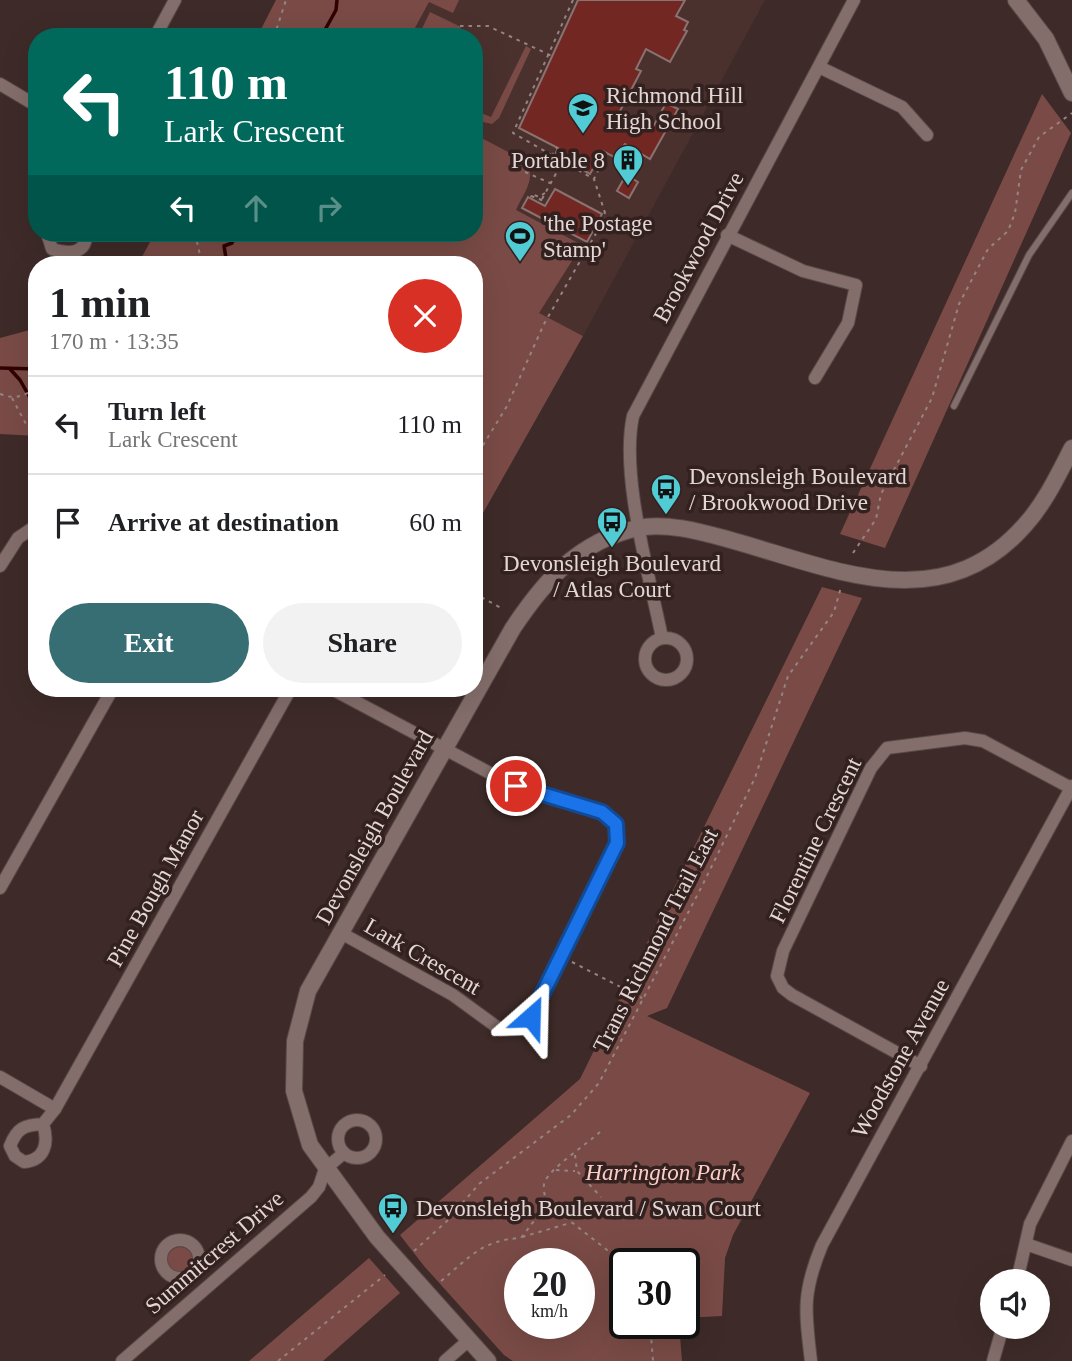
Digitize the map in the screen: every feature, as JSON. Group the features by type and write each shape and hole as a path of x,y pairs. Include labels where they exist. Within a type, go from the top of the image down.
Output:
{"street":[{"path":"160,28 175,0"},
{"name":"Brookwood Drive","path":"662,638 640,527 629,435 634,416 727,235 854,0"},
{"path":"1016,0 1046,39 1072,93"},
{"path":"820,67 902,107 927,135"},
{"path":"0,85 28,101"},
{"path":"727,235 803,271 856,285 848,323 816,378"},
{"path":"50,242 52,248 67,254 78,251 85,242"},
{"name":"Devonsleigh Boulevard","path":"483,680 513,628 557,569 577,553 640,527 708,533 859,576 895,582 926,581 960,570 1001,548 1025,525 1047,496 1072,448"},
{"path":"0,566 18,538 28,530"},
{"path":"0,888 108,697"},
{"name":"Pine Bough Manor","path":"43,1125 55,1109 286,697"},
{"path":"346,697 443,750"},
{"name":"Devonsleigh Boulevard","path":"473,697 308,991 295,1041 294,1091 310,1146 325,1169 377,1237 488,1361"},
{"name":"Florentine Crescent","path":"921,1066 792,995 783,988 777,976 783,951 871,768 887,748 965,738 983,741 1071,787"},
{"name":"Lark Crescent","path":"341,933 442,989 507,1032 519,1028 531,1017 617,843 616,824 602,812 516,786 443,750"},
{"name":"Woodstone Avenue","path":"811,1361 804,1306 809,1277 848,1194 921,1066 1071,787"},
{"path":"0,1077 55,1109"},
{"path":"1020,1269 1030,1224 1072,1141"},
{"path":"325,1169 344,1153"},
{"name":"Summitcrest Drive","path":"122,1361 201,1289 311,1197 319,1187 325,1169"},
{"path":"1026,1244 1072,1260"},
{"path":"191,1275 201,1289"},
{"path":"993,1361 999,1339"},
{"path":"445,1361 469,1340"}],"lane":[{"path":"954,406 1029,255 1072,194"}],"path":[{"path":"277,28 286,0"},
{"path":"483,446 508,406 544,324 606,212 594,179 513,133 573,0"},
{"path":"460,26 488,26 550,55"},
{"path":"853,553 876,519 881,494 932,398 959,304 988,249 1008,231 1015,213 1021,170 1038,137 1072,113"},
{"path":"552,157 557,148"},
{"path":"594,179 607,153"},
{"path":"542,199 563,161"},
{"path":"525,172 551,184"},
{"path":"546,192 539,197 532,194 531,196 547,202"},
{"path":"0,394 12,398 28,393"},
{"path":"12,398 28,425"},
{"name":"Trans Richmond Trail East","path":"414,1251 447,1221 479,1184 571,1115 599,1083 755,778 788,676 834,612 841,586"},
{"path":"483,598 500,608"},
{"path":"560,956 643,998"},
{"path":"522,1238 547,1203 545,1181 600,1132"},
{"path":"575,1154 578,1171 601,1197"},
{"path":"555,1170 578,1171"},
{"path":"547,1203 609,1251"},
{"path":"441,1281 483,1246 497,1239 522,1238 573,1222"},
{"path":"278,1361 386,1275"},
{"path":"651,1339 653,1361"}],"shaded area":[{"name":"Richmond Hill High School","path":"430,0 765,0 583,336 533,311 483,271 483,256 345,256 423,242 483,242 483,28 415,28"}],"green space":[{"path":"276,0 459,0 453,13 429,2 415,28 262,28"},
{"path":"430,12 461,27 460,28 422,28"},
{"path":"526,46 531,49 499,118 492,124 483,122 483,114 491,117"},
{"path":"1042,94 1071,133 885,548 840,534"},
{"path":"483,139 525,161 529,167 528,186 516,210 582,245 539,313 583,336 483,513 483,256 142,256 150,242 483,242"},
{"path":"28,330 28,436 0,434 0,338"},
{"name":"Harrington Park","path":"822,587 862,598 667,1008 647,1016 810,1093 733,1235 725,1258 722,1316 700,1317 700,1248 609,1248 609,1339 680,1339 682,1361 513,1361 504,1355 424,1266 400,1235 580,1079"},
{"path":"180,1247 190,1250 193,1260 190,1270 180,1273 170,1270 167,1260 170,1250"},
{"path":"369,1258 400,1293 323,1361 249,1361"}],"building":[{"name":"Richmond Hill High School","path":"578,0 685,0 676,16 688,22 684,30 687,31 670,62 646,49 636,69 641,71 620,111 652,129 666,103 678,109 650,159 625,144 614,157 603,151 590,174 555,155 558,148 519,128"},
{"name":"Portable 8","path":"626,175 638,182 629,198 617,191"},
{"path":"555,189 602,214 587,242 522,208 528,197 545,206"}],"waterway":[{"path":"326,28 336,10 337,0"},
{"path":"226,256 224,246 232,242"},
{"path":"0,368 28,369"},
{"path":"10,369 28,394"}],"place":[{"name":"Richmond Hill High School","path":"583,135"},
{"name":"Portable 8","path":"628,187"},
{"name":"'the Postage Stamp'","path":"520,263"},
{"name":"Devonsleigh Boulevard / Brookwood Drive","path":"666,516"},
{"name":"Devonsleigh Boulevard / Atlas Court","path":"612,549"},
{"name":"Devonsleigh Boulevard / Swan Court","path":"393,1235"}],"route":[{"path":"516,786 602,812 616,824 617,833 617,843 531,1017"}]}
